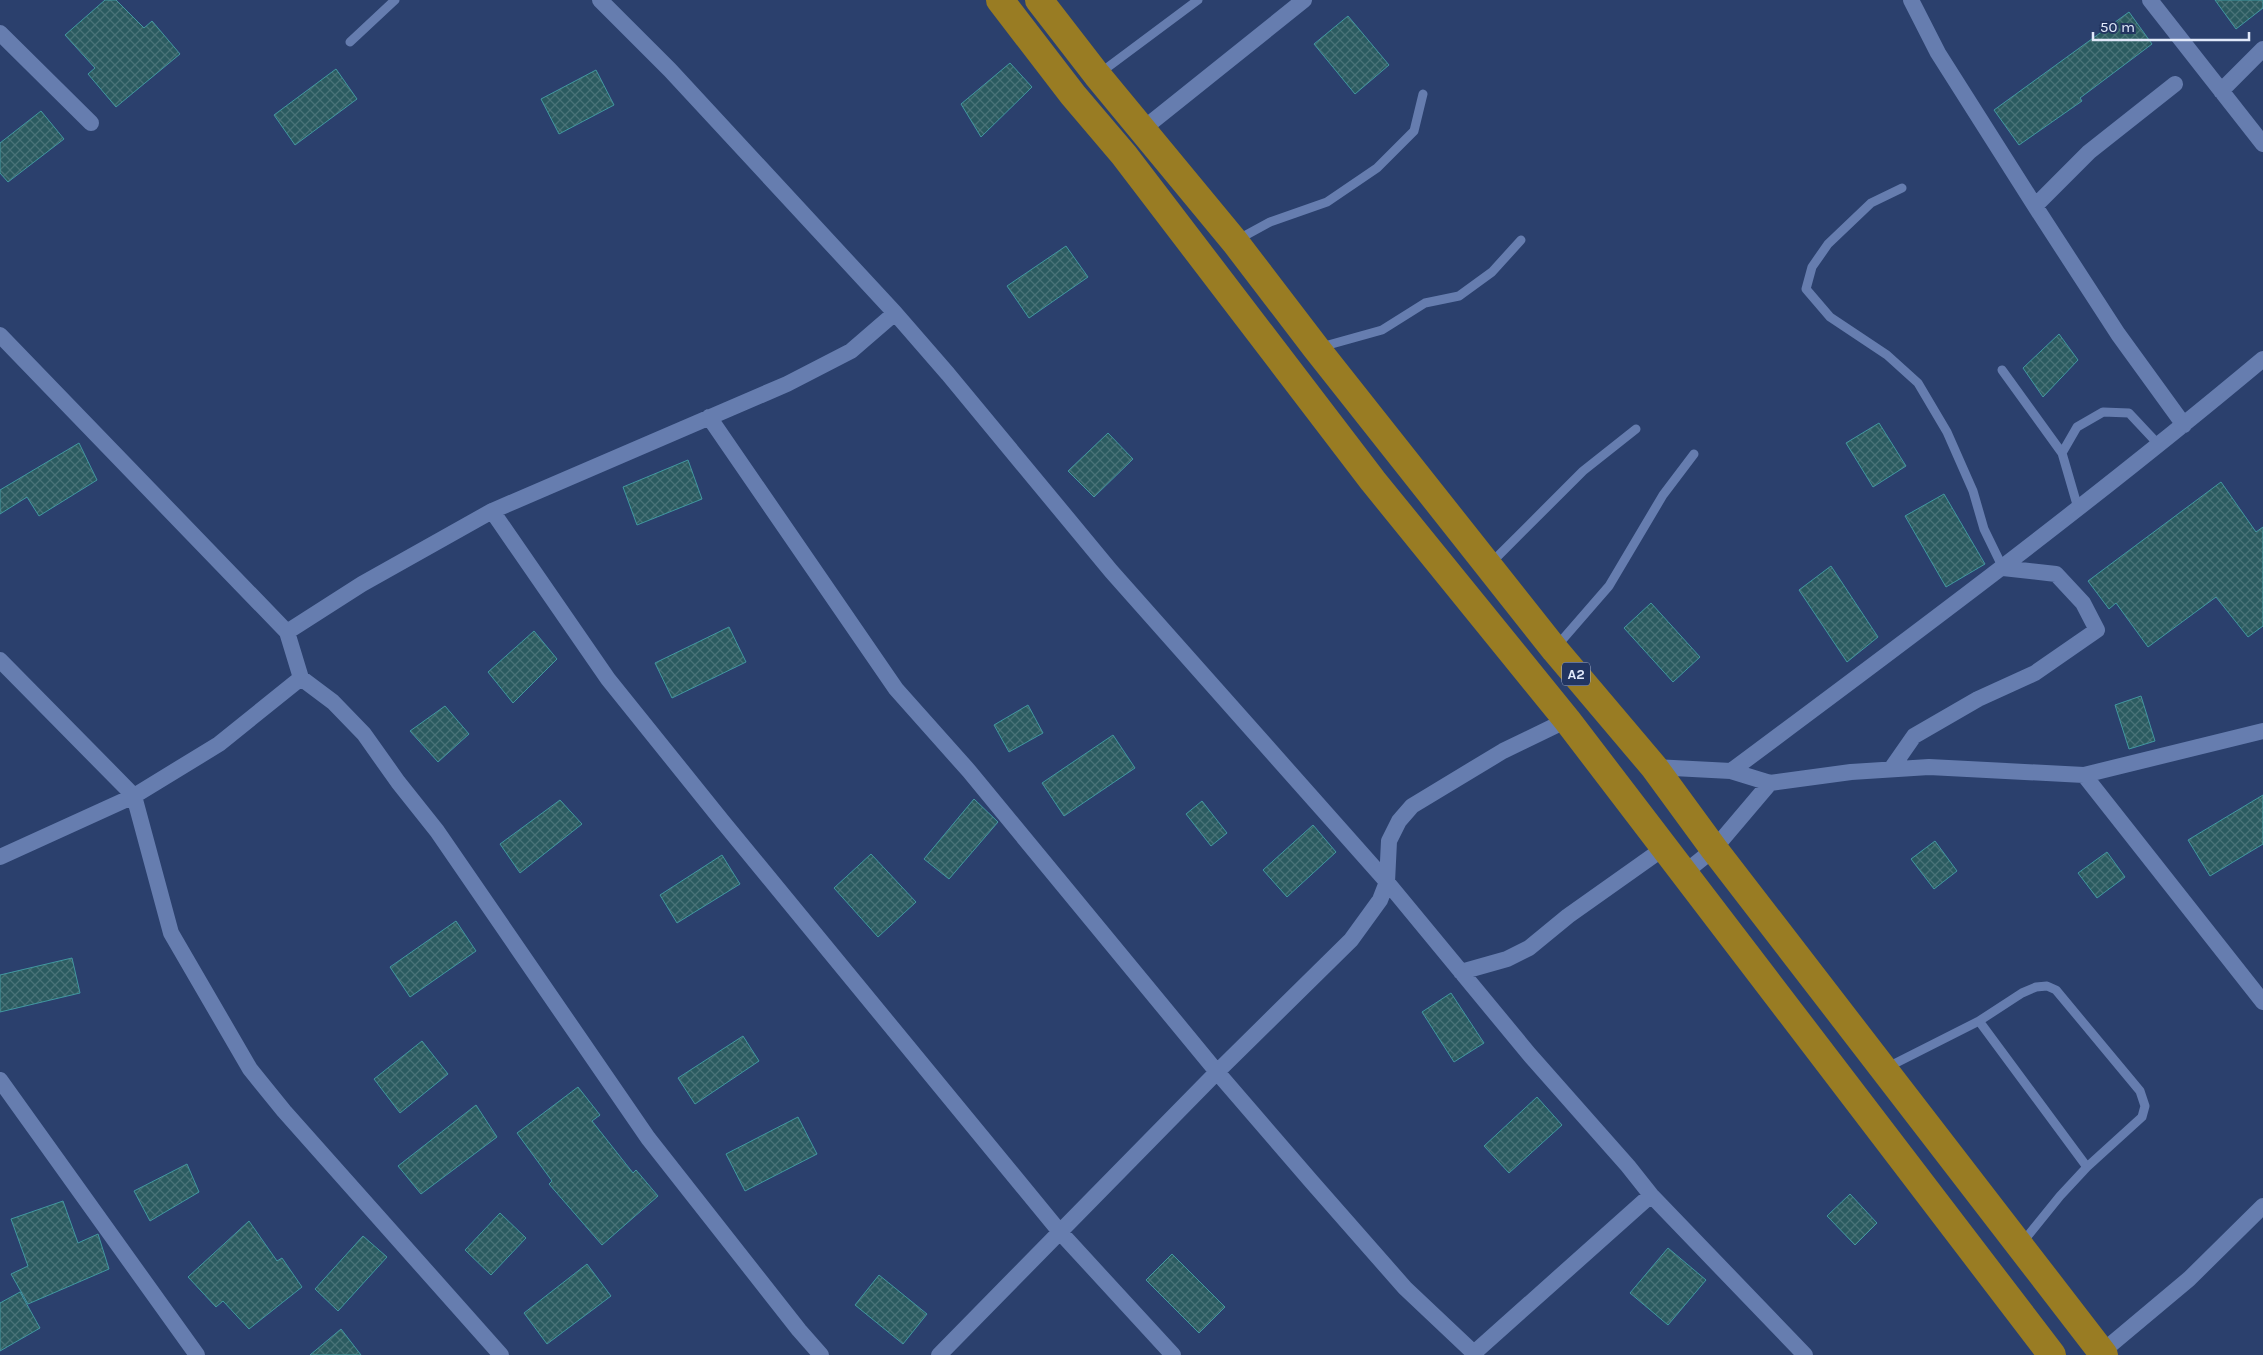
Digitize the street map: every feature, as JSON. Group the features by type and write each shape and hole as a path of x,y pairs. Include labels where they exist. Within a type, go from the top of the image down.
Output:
{"highway":[{"name":"A2","path":"1000,0 1073,95 1130,163 1373,481 1567,720 2052,1355"},
{"name":"A2","path":"1039,0 1097,75 1144,129 1235,242 1316,348 1555,650 1654,767 1714,849 2103,1353"}],"street":[{"path":"600,0 670,70 894,313 948,374 1111,570 1387,882 1529,1054 1628,1166 1651,1195 1805,1355"},
{"path":"1144,129 1304,0"},
{"path":"1911,0 1938,53 2035,206 2118,334 2184,425"},
{"path":"2150,0 2263,144"},
{"path":"0,33 91,123"},
{"path":"2221,90 2263,49"},
{"path":"2035,206 2089,152 2175,84"},
{"path":"287,632 362,584 492,511 786,384 851,351 894,313"},
{"path":"0,335 287,632 301,678 333,702 364,734 398,782 437,831 648,1138 799,1330 821,1355"},
{"path":"1731,771 2003,568 2184,425 2263,359"},
{"path":"709,417 896,688 969,771 1217,1072 1405,1288 1475,1354 1651,1195"},
{"path":"492,511 608,679 1060,1232 1173,1355"},
{"path":"1891,768 1914,736 1978,699 2035,673 2097,630 2083,603 2056,574 2003,568"},
{"path":"0,660 134,796 171,933 250,1069 290,1118 501,1355"},
{"path":"0,857 134,796 219,744 301,678"},
{"path":"939,1355 1217,1072 1351,940 1380,900 1387,882 1390,841 1399,821 1412,806 1503,751 1567,720"},
{"path":"1654,767 1731,771 1770,784 1891,768 1929,767 2084,775 2263,732"},
{"path":"2084,775 2263,1002"},
{"path":"1683,874 1714,849 1770,784"},
{"path":"1461,972 1507,959 1529,948 1568,916 1664,848"},
{"path":"0,1080 197,1355"},
{"path":"2103,1353 2189,1279 2263,1206"}],"lane":[{"path":"350,42 395,0"},
{"path":"1097,75 1198,0"},
{"path":"1235,242 1270,222 1327,202 1377,168 1414,131 1423,94"},
{"path":"1902,188 1871,203 1828,244 1812,267 1806,289 1830,317 1887,355 1918,383 1947,432 1973,491 1984,529 2003,568"},
{"path":"1316,348 1382,330 1425,303 1459,296 1492,272 1520,240"},
{"path":"2002,370 2062,453 2078,508"},
{"path":"2062,453 2077,427 2103,412 2128,413 2159,445"},
{"path":"1489,565 1583,471 1636,429"},
{"path":"1555,650 1608,586 1663,496 1694,454"},
{"path":"1884,1069 1979,1021 2029,990 2047,986 2056,990 2140,1091 2145,1106 2142,1117 2087,1167 2060,1196 2020,1246"},
{"path":"1979,1021 2087,1167"}],"building":[{"path":"105,0 116,0 144,28 152,21 180,54 116,107 88,74 95,68 65,35"},
{"path":"2215,0 2263,0 2263,8 2236,29"},
{"path":"2129,12 2152,44 2080,98 2082,101 2019,145 1994,110"},
{"path":"1348,16 1389,65 1355,94 1314,44"},
{"path":"1010,63 1032,87 981,137 961,104"},
{"path":"336,69 357,99 295,145 274,115"},
{"path":"596,70 614,105 559,134 541,99"},
{"path":"41,111 64,139 8,182 0,173 0,143"},
{"path":"1066,246 1088,277 1029,318 1007,286"},
{"path":"2059,334 2078,360 2043,397 2023,368"},
{"path":"1879,423 1906,466 1873,487 1846,443"},
{"path":"1108,433 1133,459 1094,497 1068,471"},
{"path":"79,443 97,480 39,516 27,497 0,514 0,490"},
{"path":"688,460 702,499 637,525 623,487"},
{"path":"2221,482 2256,532 2263,527 2263,626 2248,637 2216,597 2148,647 2116,603 2109,609 2088,581"},
{"path":"1944,494 1985,564 1946,587 1905,516"},
{"path":"1831,566 1878,637 1847,662 1799,590"},
{"path":"1651,603 1700,657 1673,682 1624,628"},
{"path":"729,627 746,662 672,698 655,663"},
{"path":"534,631 557,659 513,703 488,672"},
{"path":"2141,696 2155,741 2129,749 2115,705"},
{"path":"1028,705 1043,733 1009,752 994,725"},
{"path":"445,706 469,734 438,762 410,731"},
{"path":"1113,735 1135,768 1064,816 1042,783"},
{"path":"2263,795 2263,844 2210,876 2188,840"},
{"path":"974,799 998,822 949,879 924,859"},
{"path":"560,800 582,824 520,873 500,844"},
{"path":"1202,801 1227,833 1211,846 1186,814"},
{"path":"1313,825 1336,852 1287,897 1263,870"},
{"path":"1935,841 1957,871 1934,889 1911,859"},
{"path":"2107,852 2125,877 2097,898 2078,873"},
{"path":"871,854 916,902 878,937 834,888"},
{"path":"722,855 740,884 677,923 660,895"},
{"path":"456,921 476,951 410,997 390,967"},
{"path":"72,958 80,993 0,1012 0,975"},
{"path":"1451,993 1484,1043 1454,1062 1422,1012"},
{"path":"743,1036 759,1061 695,1104 678,1078"},
{"path":"422,1041 448,1074 400,1113 374,1079"},
{"path":"578,1087 600,1115 592,1121 633,1173 636,1170 658,1196 602,1245 549,1184 552,1181 517,1133"},
{"path":"1537,1097 1562,1125 1509,1173 1484,1146"},
{"path":"476,1105 497,1137 421,1194 398,1166"},
{"path":"798,1117 817,1154 745,1191 726,1154"},
{"path":"187,1164 199,1192 150,1221 134,1191"},
{"path":"1850,1194 1877,1223 1855,1245 1827,1216"},
{"path":"63,1201 78,1243 98,1234 109,1269 28,1304 11,1274 28,1266 11,1219"},
{"path":"500,1213 526,1238 491,1275 465,1250"},
{"path":"249,1221 277,1261 282,1258 302,1287 249,1329 223,1301 216,1307 188,1277"},
{"path":"363,1236 387,1257 338,1311 315,1289"},
{"path":"1668,1248 1706,1280 1668,1325 1630,1293"},
{"path":"1172,1254 1225,1307 1199,1333 1146,1280"},
{"path":"587,1264 611,1296 547,1344 524,1313"},
{"path":"879,1275 927,1314 903,1344 855,1305"},
{"path":"20,1292 40,1328 0,1351 0,1303"},
{"path":"341,1329 361,1355 310,1355"}]}
